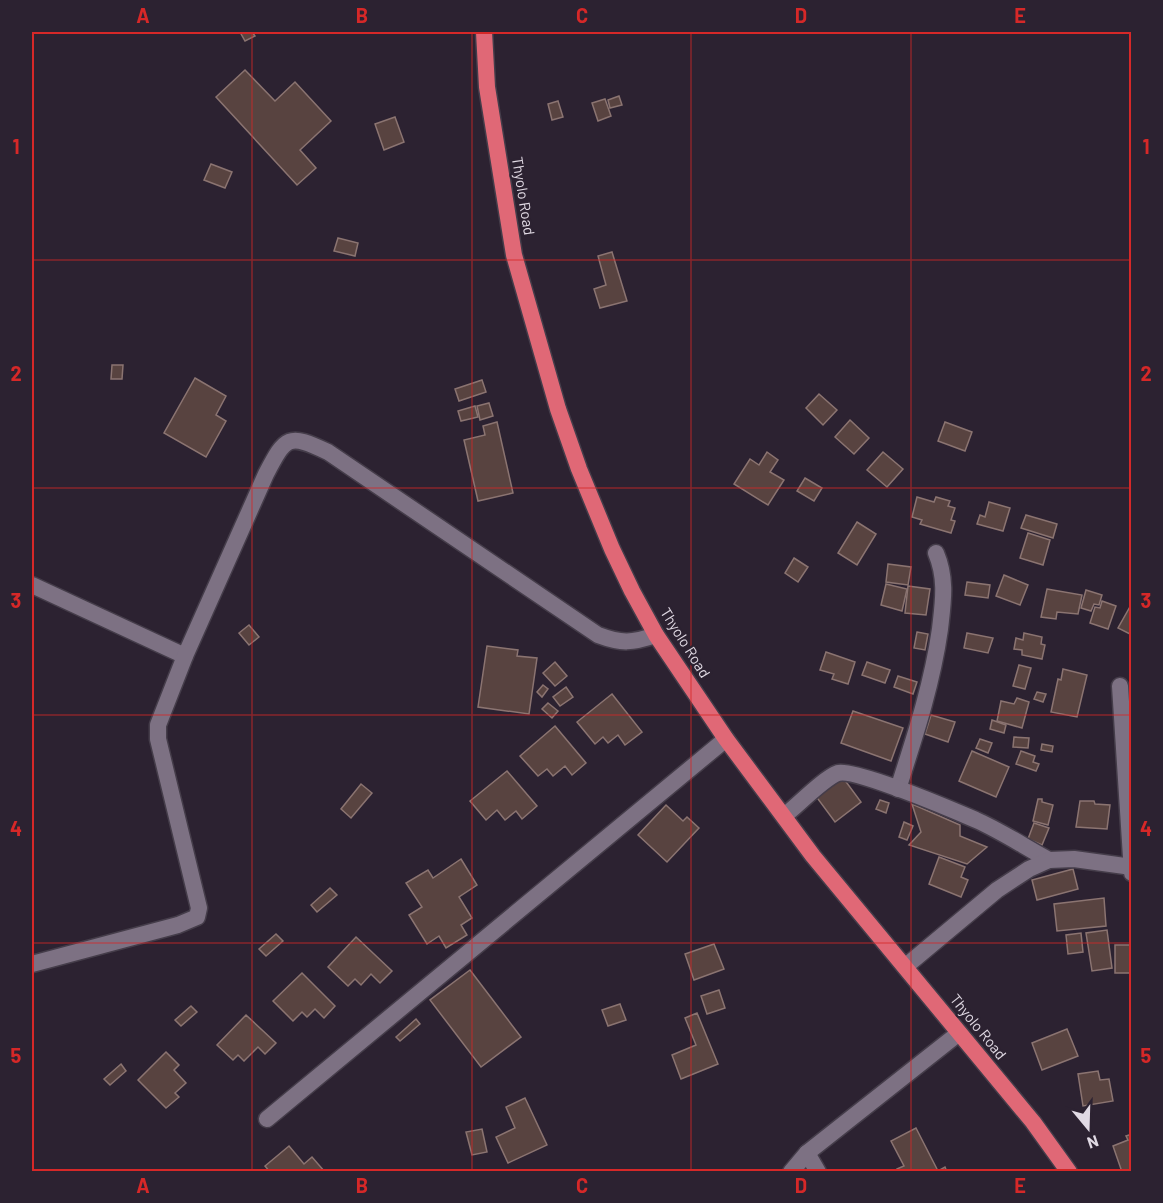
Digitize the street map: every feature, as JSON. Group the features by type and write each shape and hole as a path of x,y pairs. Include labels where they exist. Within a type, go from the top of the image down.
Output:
{"highway":[{"name":"Thyolo Road","path":"484,32 487,87 514,255 558,409 579,469 612,549 656,635 726,739 813,856 1033,1122 1069,1172"}],"street":[{"path":"32,964 178,925 197,917 199,908 158,739 158,725 185,656 266,474 280,447 291,440 307,442 328,452 598,635 617,642 633,642 656,635"},
{"path":"898,789 933,674 945,586 936,553"},
{"path":"32,585 185,656"},
{"path":"906,966 997,890 1029,869 1049,860 1074,859 1131,869 1120,686"},
{"path":"267,1119 726,739"},
{"path":"784,816 828,779 838,773 847,772 898,789 977,821 1049,860"},
{"path":"791,1172 807,1153 959,1033"},
{"path":"807,1153 818,1172"}],"building":[{"path":"240,32 252,32 255,36 245,41"},
{"path":"245,70 275,101 295,82 331,121 300,150 316,168 297,185 216,97"},
{"path":"619,96 622,105 610,108 608,100"},
{"path":"605,99 611,116 598,121 592,103"},
{"path":"558,101 563,117 552,120 548,104"},
{"path":"395,117 404,142 384,150 375,124"},
{"path":"211,164 232,172 225,188 204,180"},
{"path":"338,238 358,243 355,256 334,251"},
{"path":"612,252 627,301 600,308 594,289 606,285 598,256"},
{"path":"112,365 123,365 122,379 111,379"},
{"path":"195,378 226,396 216,415 226,421 206,457 164,433"},
{"path":"482,380 486,392 459,401 455,389"},
{"path":"819,394 837,410 823,425 806,408"},
{"path":"489,403 493,416 480,420 477,406"},
{"path":"475,406 478,417 461,421 458,411"},
{"path":"850,420 869,438 854,454 835,437"},
{"path":"497,422 513,493 478,501 464,440 485,435 483,426"},
{"path":"945,422 972,432 965,451 938,441"},
{"path":"767,452 778,460 770,472 784,480 768,505 734,484 750,459 759,465"},
{"path":"883,452 903,469 887,487 867,470"},
{"path":"805,478 822,488 814,501 797,491"},
{"path":"917,497 934,502 936,497 950,501 948,506 955,508 951,520 955,521 951,533 920,524 922,520 912,517"},
{"path":"989,502 1010,508 1003,531 977,524 980,515 985,517"},
{"path":"1026,515 1057,524 1053,538 1021,528"},
{"path":"857,522 876,534 857,565 838,553"},
{"path":"1028,533 1050,540 1043,565 1020,558"},
{"path":"794,558 808,567 798,582 785,573"},
{"path":"888,564 911,567 908,585 886,582"},
{"path":"1004,575 1028,585 1020,605 996,596"},
{"path":"967,582 990,585 988,598 965,595"},
{"path":"886,584 907,589 902,611 881,605"},
{"path":"908,586 930,589 926,615 905,613"},
{"path":"1047,589 1082,595 1078,614 1057,612 1056,619 1041,617"},
{"path":"1086,590 1102,595 1099,605 1094,604 1091,611 1081,608"},
{"path":"1102,601 1116,606 1108,629 1090,623 1095,607 1100,608"},
{"path":"1132,606 1132,635 1118,628"},
{"path":"249,625 259,637 249,645 239,633"},
{"path":"917,632 928,634 925,650 914,648"},
{"path":"967,633 993,638 988,653 964,648"},
{"path":"1024,633 1042,637 1041,644 1045,645 1042,659 1022,655 1022,650 1014,649 1016,638 1023,640"},
{"path":"487,646 518,650 517,656 537,658 529,714 478,707"},
{"path":"826,652 855,662 848,684 832,679 834,674 820,670"},
{"path":"555,662 567,676 555,686 543,673"},
{"path":"867,662 890,670 885,683 862,675"},
{"path":"1019,665 1031,668 1025,689 1013,686"},
{"path":"1063,669 1087,675 1077,717 1051,712 1058,679 1061,680"},
{"path":"898,676 917,682 913,694 894,687"},
{"path":"543,685 548,689 542,697 537,692"},
{"path":"566,687 573,697 560,706 553,697"},
{"path":"1037,692 1046,694 1043,702 1034,699"},
{"path":"612,694 642,732 625,745 618,735 608,743 603,737 595,744 577,722"},
{"path":"1017,698 1029,702 1022,728 997,721 1001,701 1014,704"},
{"path":"548,703 558,711 552,718 542,709"},
{"path":"853,711 903,728 891,761 841,743"},
{"path":"931,715 955,722 948,742 925,734"},
{"path":"992,720 1006,725 1004,733 990,729"},
{"path":"555,726 586,763 572,775 565,766 553,776 547,769 538,776 520,756"},
{"path":"1014,737 1029,738 1028,748 1013,747"},
{"path":"980,739 992,743 988,753 976,748"},
{"path":"1042,744 1053,746 1052,752 1041,750"},
{"path":"972,751 1009,767 996,797 959,781"},
{"path":"1021,751 1035,756 1033,762 1039,764 1036,771 1016,764"},
{"path":"507,771 537,806 522,819 516,811 505,820 497,810 486,820 470,801"},
{"path":"841,775 861,802 835,822 815,795"},
{"path":"361,784 372,793 351,818 341,809"},
{"path":"1038,799 1053,805 1048,825 1033,821"},
{"path":"880,800 889,803 886,813 876,809"},
{"path":"1080,801 1094,801 1095,804 1110,805 1107,829 1076,827"},
{"path":"912,804 960,825 960,836 987,847 967,864 909,845 921,832"},
{"path":"666,805 683,821 687,817 699,828 667,862 638,835"},
{"path":"904,822 913,826 907,840 899,837"},
{"path":"1034,823 1049,828 1042,845 1028,839"},
{"path":"939,857 965,867 961,877 968,880 961,897 929,884"},
{"path":"461,859 477,885 459,897 472,918 461,925 467,935 446,948 439,936 427,944 409,915 422,907 406,883 428,870 433,878"},
{"path":"1073,869 1078,889 1037,900 1032,880"},
{"path":"330,888 337,895 317,912 311,905"},
{"path":"1104,898 1106,926 1057,931 1054,904"},
{"path":"1107,930 1112,968 1092,971 1086,933"},
{"path":"1081,933 1083,952 1068,954 1066,935"},
{"path":"276,934 283,941 266,956 259,949"},
{"path":"356,937 392,971 380,983 371,974 361,985 355,979 348,986 328,967"},
{"path":"714,944 724,969 694,980 685,954"},
{"path":"1115,945 1132,945 1132,973 1115,973"},
{"path":"470,970 521,1037 481,1067 430,1000"},
{"path":"302,973 335,1006 324,1018 315,1009 307,1017 302,1012 293,1021 273,1001"},
{"path":"719,990 725,1008 707,1014 701,996"},
{"path":"620,1004 626,1020 608,1026 602,1010"},
{"path":"191,1006 197,1012 181,1026 175,1020"},
{"path":"697,1013 718,1064 681,1079 672,1055 696,1045 685,1018"},
{"path":"246,1015 276,1043 265,1054 258,1047 244,1061 238,1055 233,1060 217,1045"},
{"path":"416,1019 420,1024 400,1041 396,1037"},
{"path":"1067,1029 1078,1056 1042,1070 1032,1043"},
{"path":"166,1052 179,1065 174,1070 186,1083 175,1093 179,1097 166,1108 138,1080"},
{"path":"121,1064 126,1071 110,1085 104,1079"},
{"path":"1098,1071 1100,1080 1109,1079 1113,1101 1083,1106 1078,1074"},
{"path":"525,1098 547,1145 508,1163 496,1137 515,1128 506,1107"},
{"path":"916,1128 938,1171 945,1167 947,1172 898,1172 897,1169 904,1166 891,1141"},
{"path":"482,1129 487,1152 472,1155 466,1132"},
{"path":"1132,1134 1132,1171 1122,1172 1113,1146 1128,1140 1126,1136"},
{"path":"289,1146 304,1164 312,1157 325,1172 270,1172 265,1166"}]}
